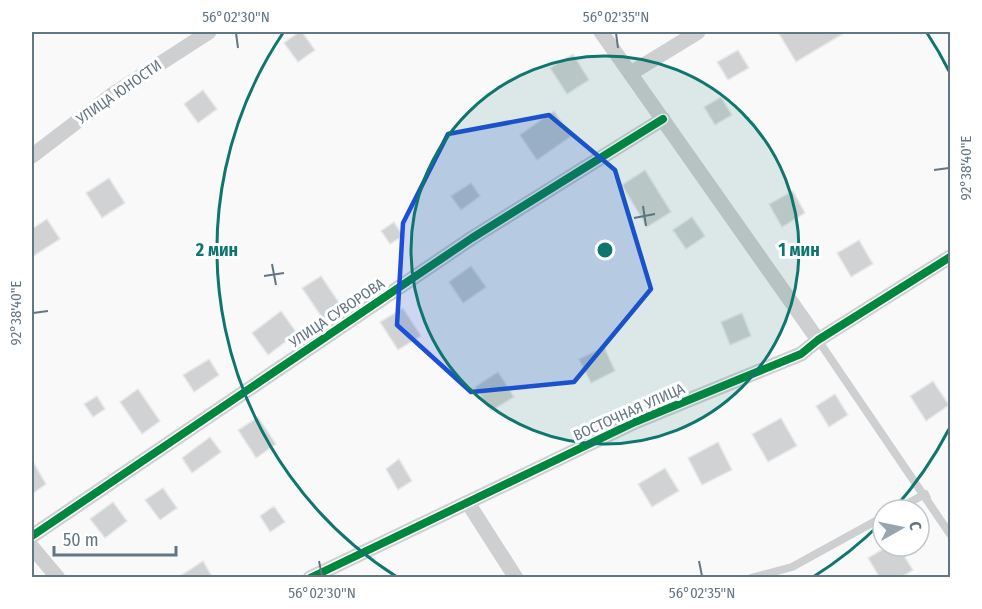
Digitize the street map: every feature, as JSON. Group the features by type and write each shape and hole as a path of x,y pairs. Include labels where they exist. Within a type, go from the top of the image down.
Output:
{"street":[{"name":"УЛИЦА ЮНОСТИ","path":"32,156 113,94 209,32"},
{"path":"601,32 818,340"},
{"path":"631,73 698,32"},
{"name":"УЛИЦА СУВОРОВА","path":"32,536 472,238 663,119"},
{"name":"ВОСТОЧНАЯ УЛИЦА","path":"310,578 635,422 801,354 818,340 951,257"},
{"path":"468,503 516,578"},
{"path":"32,547 58,578"}],"lane":[{"path":"818,340 950,532"},
{"path":"918,498 925,494"},
{"path":"751,578 792,567 871,524"}],"highlighted area":[{"path":"549,115 615,170 651,289 574,382 471,392 397,325 403,223 448,134"}],"building":[{"path":"302,32 315,50 298,62 284,43"},
{"path":"778,32 846,32 796,62"},
{"path":"738,50 749,68 728,80 717,62"},
{"path":"573,54 589,80 567,94 550,68"},
{"path":"203,90 217,109 198,123 184,104"},
{"path":"721,97 732,115 715,125 704,107"},
{"path":"554,111 571,136 537,160 520,135"},
{"path":"645,170 671,212 647,227 622,185"},
{"path":"109,178 125,203 102,218 86,193"},
{"path":"471,183 480,196 461,210 451,196"},
{"path":"793,191 805,213 782,227 769,204"},
{"path":"692,217 705,236 686,249 673,230"},
{"path":"47,219 60,239 32,257 32,229"},
{"path":"394,222 403,236 390,244 381,231"},
{"path":"859,240 873,264 851,277 837,253"},
{"path":"471,266 486,287 463,303 449,282"},
{"path":"321,276 342,307 323,319 302,288"},
{"path":"403,308 421,336 398,350 380,322"},
{"path":"281,311 297,333 268,355 252,333"},
{"path":"742,313 751,336 730,345 721,322"},
{"path":"604,347 615,371 591,383 579,359"},
{"path":"209,359 219,375 194,392 183,375"},
{"path":"498,372 514,397 491,411 475,387"},
{"path":"933,381 949,405 926,421 910,396"},
{"path":"138,389 160,421 142,434 120,402"},
{"path":"835,394 848,415 829,427 816,406"},
{"path":"97,396 105,409 93,417 84,404"},
{"path":"258,417 276,444 256,458 238,430"},
{"path":"781,418 797,446 768,462 752,434"},
{"path":"210,437 221,452 192,473 182,458"},
{"path":"718,442 732,470 702,485 688,458"},
{"path":"399,459 412,481 398,490 386,469"},
{"path":"32,460 46,484 32,494"},
{"path":"665,468 679,491 652,507 638,484"},
{"path":"163,488 177,508 160,520 145,500"},
{"path":"113,502 127,521 105,538 90,519"},
{"path":"274,506 285,522 270,532 260,516"},
{"path":"868,558 906,558 913,570 900,578 880,578"},
{"path":"203,561 213,578 177,578"}],"cycle path":[{"path":"32,536 472,238 663,119"},
{"path":"310,578 635,422 801,354 818,340 950,257"}]}
